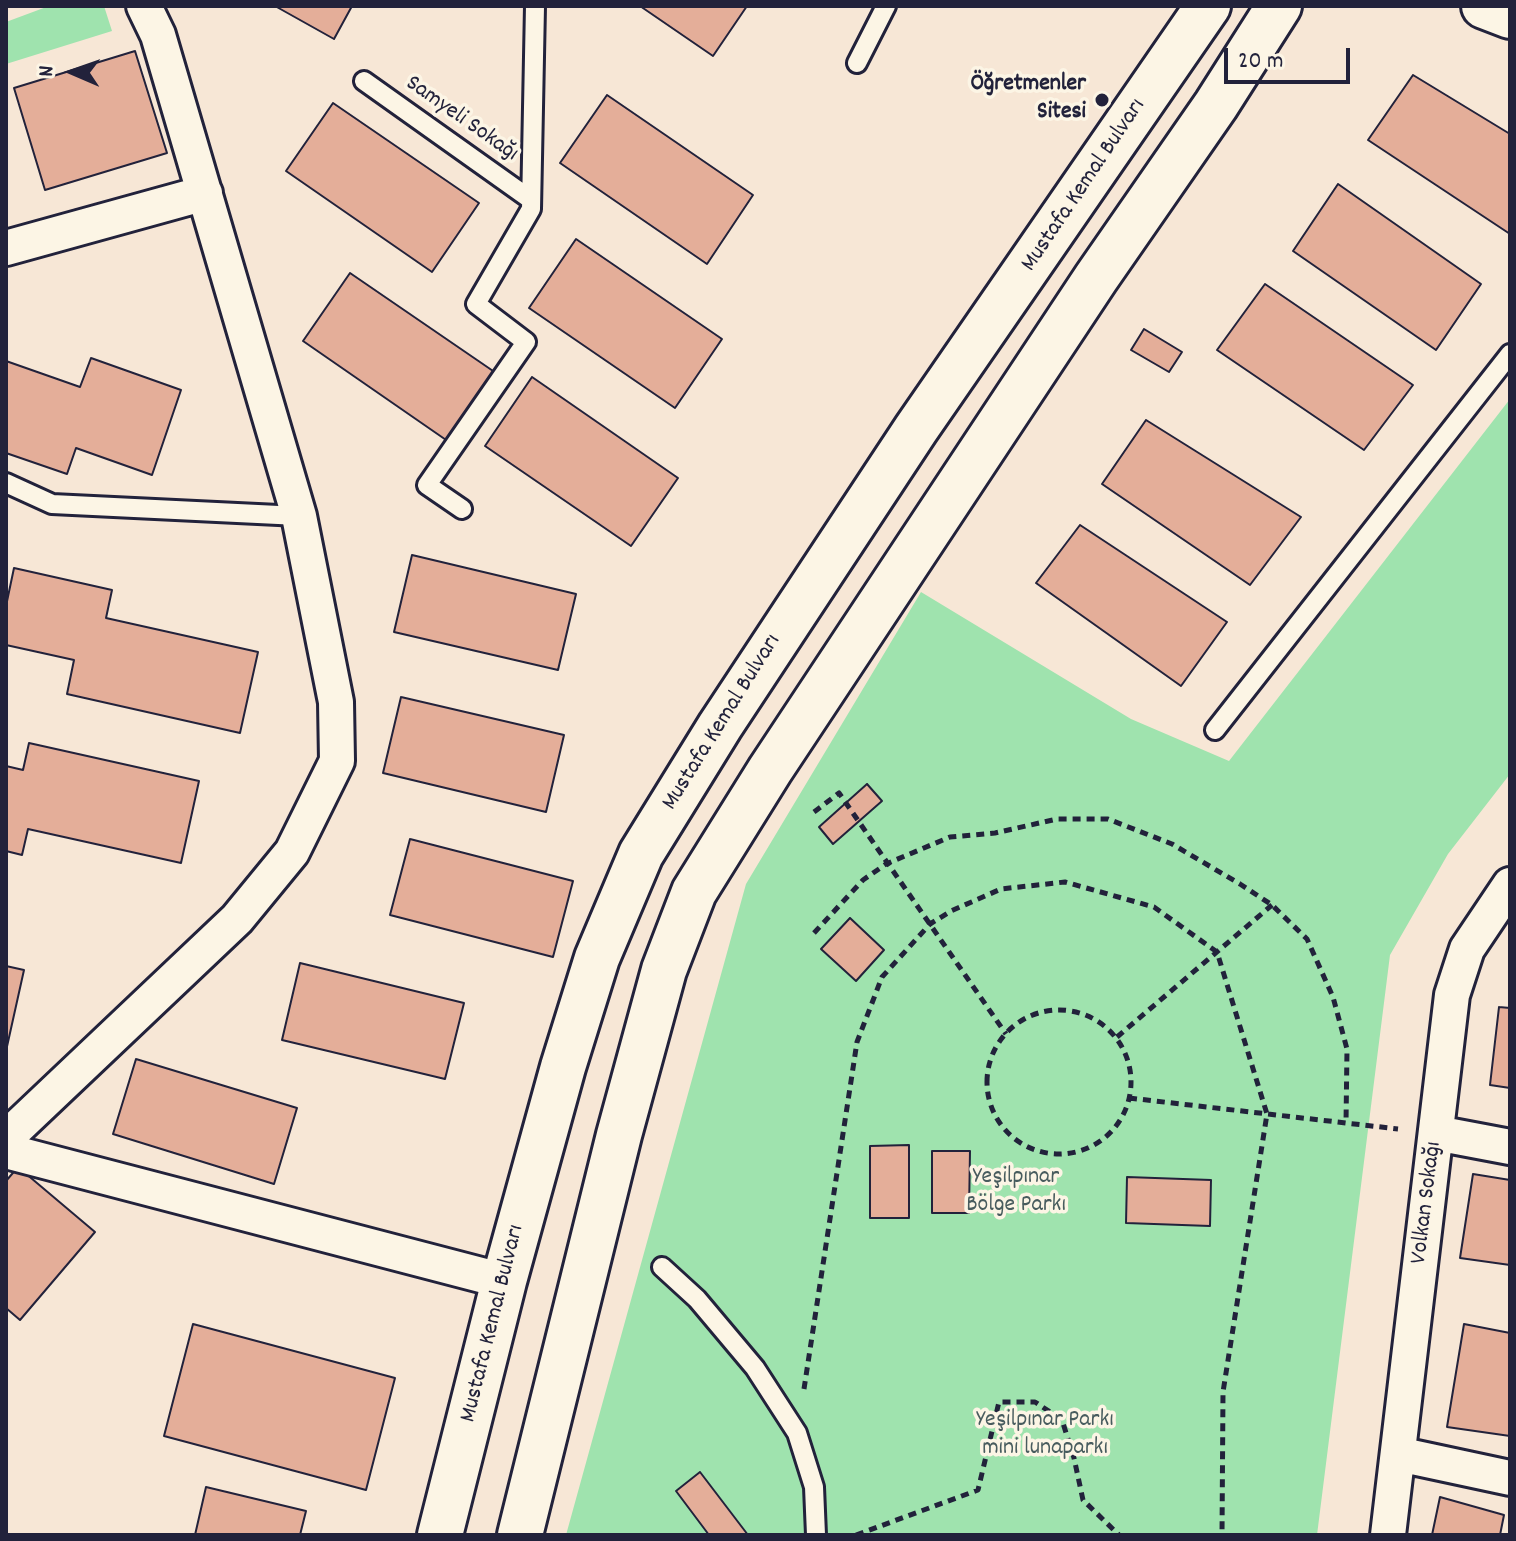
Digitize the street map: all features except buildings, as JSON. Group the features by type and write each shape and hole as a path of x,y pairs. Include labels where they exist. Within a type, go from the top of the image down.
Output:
{"main road":[{"name":"Mustafa Kemal Bulvarı","path":"440,1535 504,1281 563,1067 597,958 641,854 728,714 907,442 1208,6"},
{"path":"1484,6 1510,16"},
{"path":"520,1535 619,1135 664,970 694,892 779,757 1096,278 1281,9"}],"street":[{"path":"6,1138 237,919 292,852 337,761 336,702 299,516 158,35 144,6"},
{"path":"6,248 205,193"},
{"name":"Volkan Sokağı","path":"1388,1535 1456,983 1467,949 1510,885"},
{"path":"1436,1133 1510,1147"},
{"path":"6,1151 504,1281"},
{"path":"1398,1454 1510,1478"}],"lane":[{"path":"462,509 427,485 526,342 476,304 531,209 535,6"},
{"path":"857,63 886,6"},
{"name":"Samyeli Sokağı","path":"364,81 530,199"},
{"path":"1215,730 1510,354"},
{"path":"6,483 52,504 299,516"},
{"path":"662,1267 697,1299 755,1368 797,1433 814,1487 816,1535"}],"path":[{"path":"814,812 839,793 1006,1034"},
{"path":"814,933 863,880 886,864 950,837 995,833 1057,819 1108,819 1172,844 1272,905 1307,939 1333,997 1347,1049 1346,1123"},
{"path":"797,1433 857,1042 882,977 930,924 951,911 1001,889 1065,882 1154,907 1217,952 1267,1114 1223,1392 1222,1535"},
{"path":"1117,1037 1272,905"},
{"path":"1056,1008 1079,1011 1100,1022 1117,1037 1128,1058 1131,1081 1129,1098 1117,1125 1101,1142 1079,1151 1056,1155 1032,1150 1010,1136 995,1117 987,1093 988,1068 996,1044 1013,1025 1033,1013 1056,1008"},
{"path":"1129,1098 1436,1133"},
{"path":"856,1535 978,1490 999,1402 1035,1402 1062,1420 1083,1500 1119,1535"}],"green space":[{"path":"49,6 104,6 112,31 6,64 6,22"},
{"name":"Yeşilpınar Bölge Parkı","path":"1510,399 1510,774 1448,854 1390,955 1317,1535 566,1535 746,884 921,592 1131,719 1229,761"}],"place":[{"name":"Öğretmenler Sitesi","path":"1102,100"}],"park label":[{"name":"Yeşilpınar Parkı mini lunaparkı","path":"1045,1436"}]}
